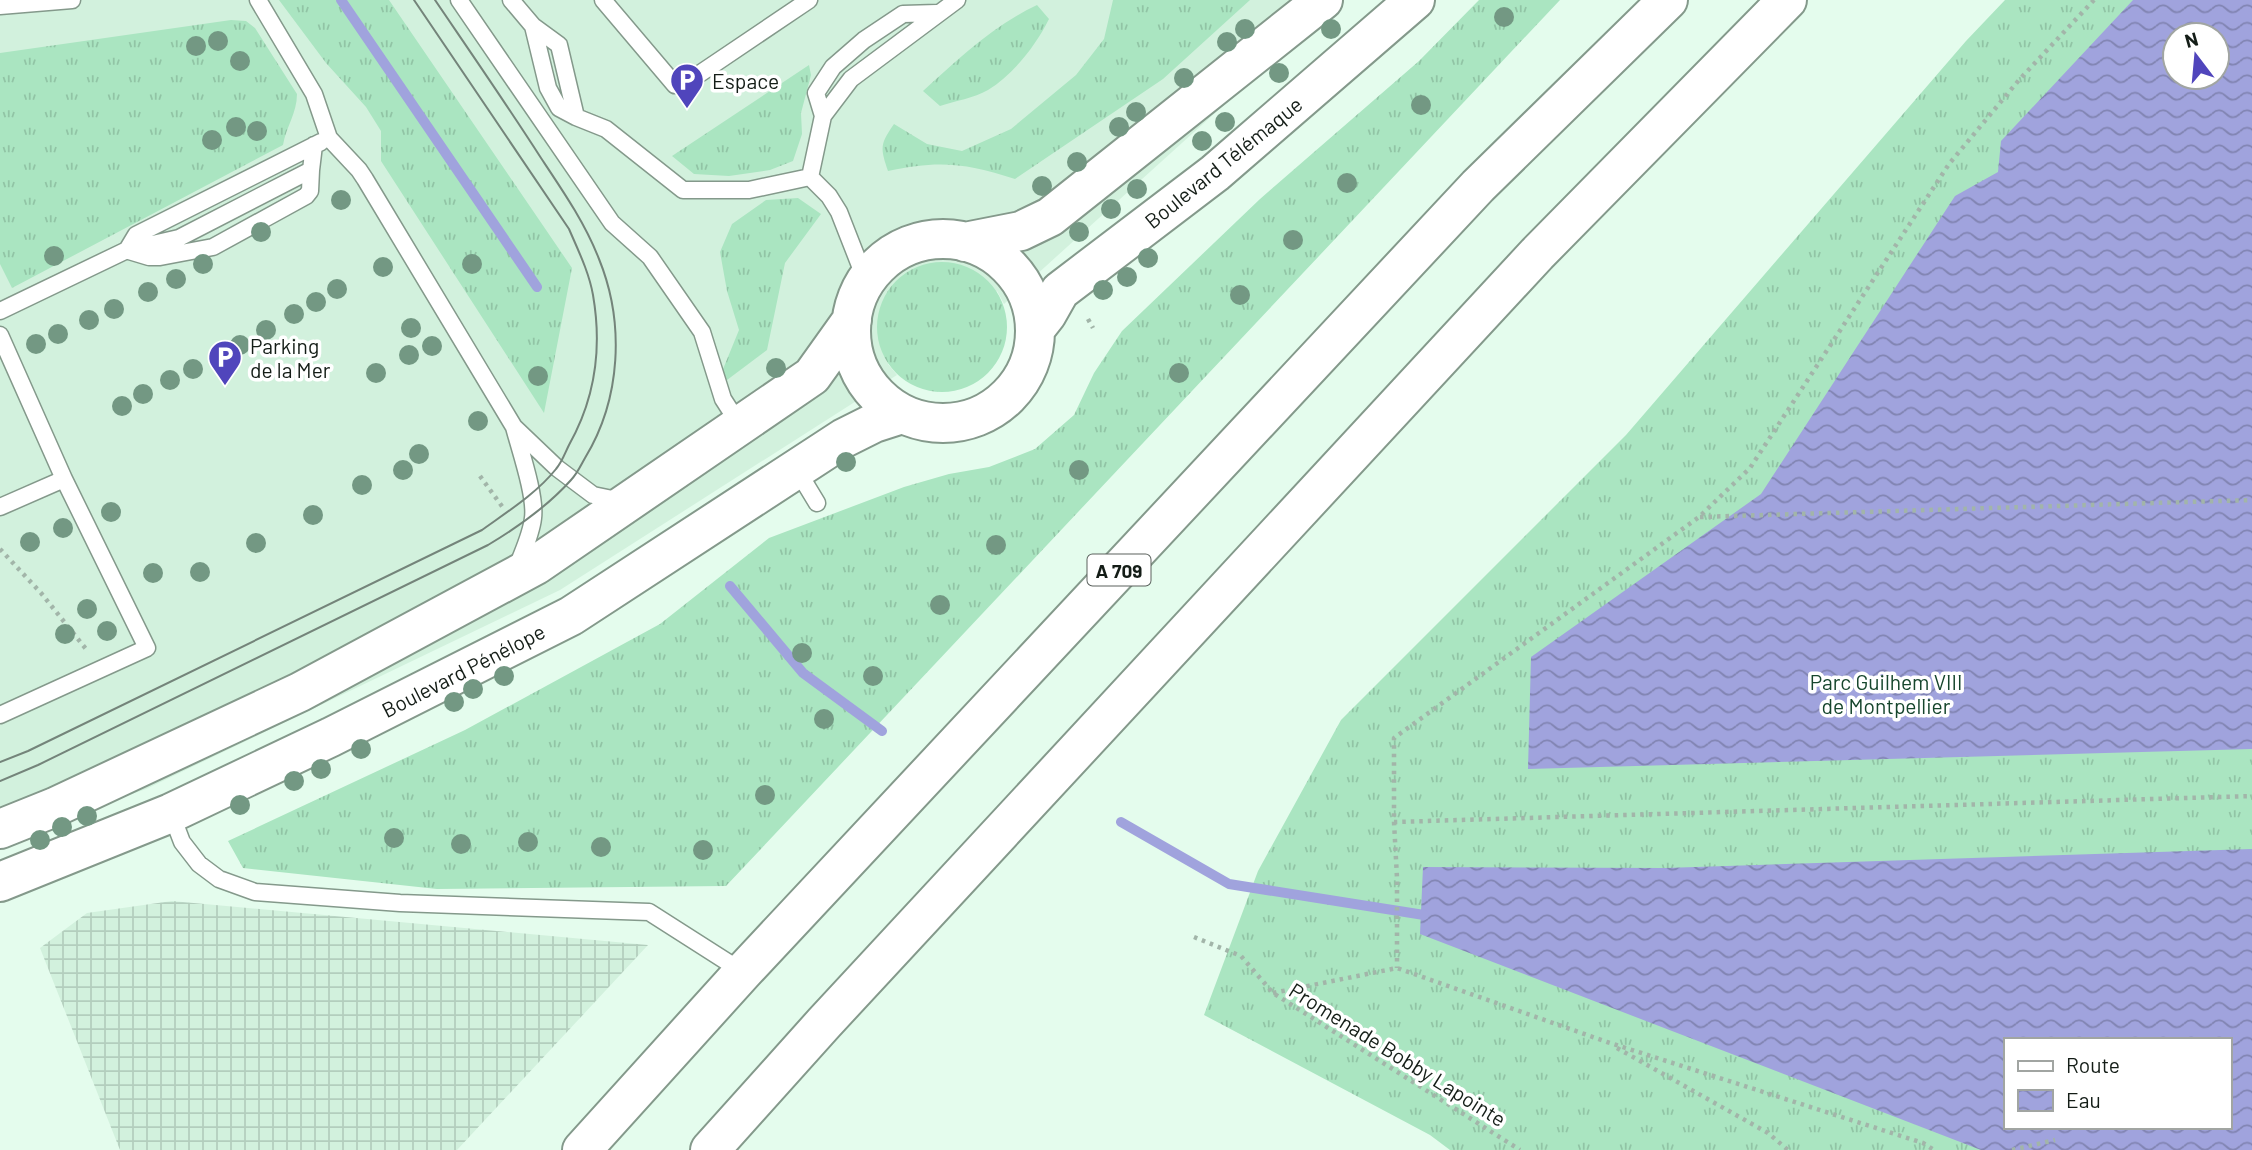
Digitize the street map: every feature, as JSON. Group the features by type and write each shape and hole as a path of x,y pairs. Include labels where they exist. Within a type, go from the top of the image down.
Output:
{"main road":[{"path":"965,242 1021,231 1050,217 1323,0"},
{"name":"Boulevard Télémaque","path":"1036,328 1060,291 1215,173 1415,0"},
{"name":"A 709","path":"582,1150 743,972 1478,186 1668,0"},
{"path":"710,1150 824,1023 1536,254 1787,0"},
{"path":"937,239 965,242 992,253 1015,273 1030,299 1036,328 1032,355 1022,380 1004,400 981,415 955,422 928,422 902,414 879,398 862,375 853,348 852,320 866,281 878,266 893,254 909,245 937,239"},
{"path":"0,829 55,807 300,692 536,565 812,376 852,320"},
{"name":"Boulevard Pénélope","path":"0,882 171,813 331,737 571,616 844,438 874,423 902,414"}],"lane":[{"path":"0,6 72,0"},
{"path":"258,0 314,94 329,138 365,179 514,427 557,468 593,495 628,502"},
{"path":"459,0 612,223 650,257 702,332 723,399 732,413 745,424"},
{"path":"511,0 533,26 548,88 559,108 606,129 682,190 749,190 810,177"},
{"path":"603,0 675,85 686,83 809,0"},
{"path":"810,177 823,116 851,79 957,0"},
{"path":"823,116 816,93 833,67 864,40 903,14 937,13"},
{"path":"127,250 136,235 329,138"},
{"path":"127,250 149,257 160,257 213,247 306,196 310,191 314,145"},
{"path":"0,311 127,250 179,238 311,170"},
{"path":"810,177 829,196 839,212 866,281"},
{"path":"0,335 64,479 146,648 0,715"},
{"path":"512,579 527,542 533,516 514,427"},
{"path":"797,470 817,503"},
{"path":"0,508 64,479"},
{"path":"171,813 182,842 199,864 219,879 255,892 400,903 649,912 743,972"}],"path":[{"path":"1397,968 1394,738 1699,517 1750,468 1949,164 2020,80 2094,0"},
{"path":"1699,517 2252,500"},
{"path":"0,549 41,593 102,669"},
{"path":"1394,822 2252,796"},
{"name":"Promenade Bobby Lapointe","path":"1194,937 1241,956 1273,993 1520,1150"},
{"path":"1273,993 1397,968 1607,1042 1923,1143 1934,1150"},
{"path":"1607,1042 1768,1133 1788,1150"},
{"path":"2012,1150 2054,1140"}],"shaded area":[{"path":"0,0 1340,0 1004,304 997,291 888,364 897,375 560,590 146,789 0,841"},
{"path":"172,901 648,945 457,1150 120,1150 40,948 87,913"}],"green space":[{"path":"279,0 389,0 572,268 544,413 381,161 381,131 366,107 326,63"},
{"path":"1113,0 1250,0 1163,79 1015,179 982,169 937,164 888,171 883,146 894,124 927,144 962,151 1011,129 1076,75 1104,39"},
{"path":"1479,0 1560,0 726,886 437,889 243,868 228,841 465,730 660,624 769,538 904,487 949,474 989,467 1035,449 1074,415 1094,373 1122,331 1260,199 1419,61"},
{"name":"Parc Guilhem VIII de Montpellier","path":"2005,0 2252,0 2252,1150 1450,1150 1430,1135 1204,1015 1258,871 1341,720 1626,435 1966,41"},
{"path":"1037,5 1049,19 1023,58 998,83 977,95 940,106 923,91 991,33"},
{"path":"231,20 246,21 255,28 297,94 283,145 12,288 0,264 0,53"},
{"path":"809,65 811,75 801,113 802,134 793,161 770,170 729,176 694,174 672,156"},
{"path":"798,198 821,214 785,263 767,350 727,380 721,374 739,330 727,291 720,252 732,224 766,200"},
{"path":"942,262 967,267 988,281 1002,302 1007,327 1002,352 988,373 967,387 942,392 917,387 896,373 882,352 877,327 882,302 896,281 917,267"}],"water":[{"path":"2133,0 2252,0 2252,749 1528,769 1531,657 1761,494 1955,196 1998,172 2001,141"},
{"path":"2252,849 2252,1150 1981,1150 1420,934 1423,867 1665,868"}],"waterway":[{"path":"341,0 537,287"},
{"path":"730,586 803,673 882,731"},
{"path":"1121,822 1229,884 1424,915"}],"tram line":[{"path":"0,762 28,751 482,530 531,494 562,460 585,409 594,372 596,314 589,278 569,229 414,0"},
{"path":"0,781 38,765 488,545 542,508 575,475 597,435 612,386 615,335 607,284 599,259 573,207 435,0"}],"place":[{"name":"Espace","path":"687,110"},
{"name":"Parking de la Mer","path":"225,387"}]}
